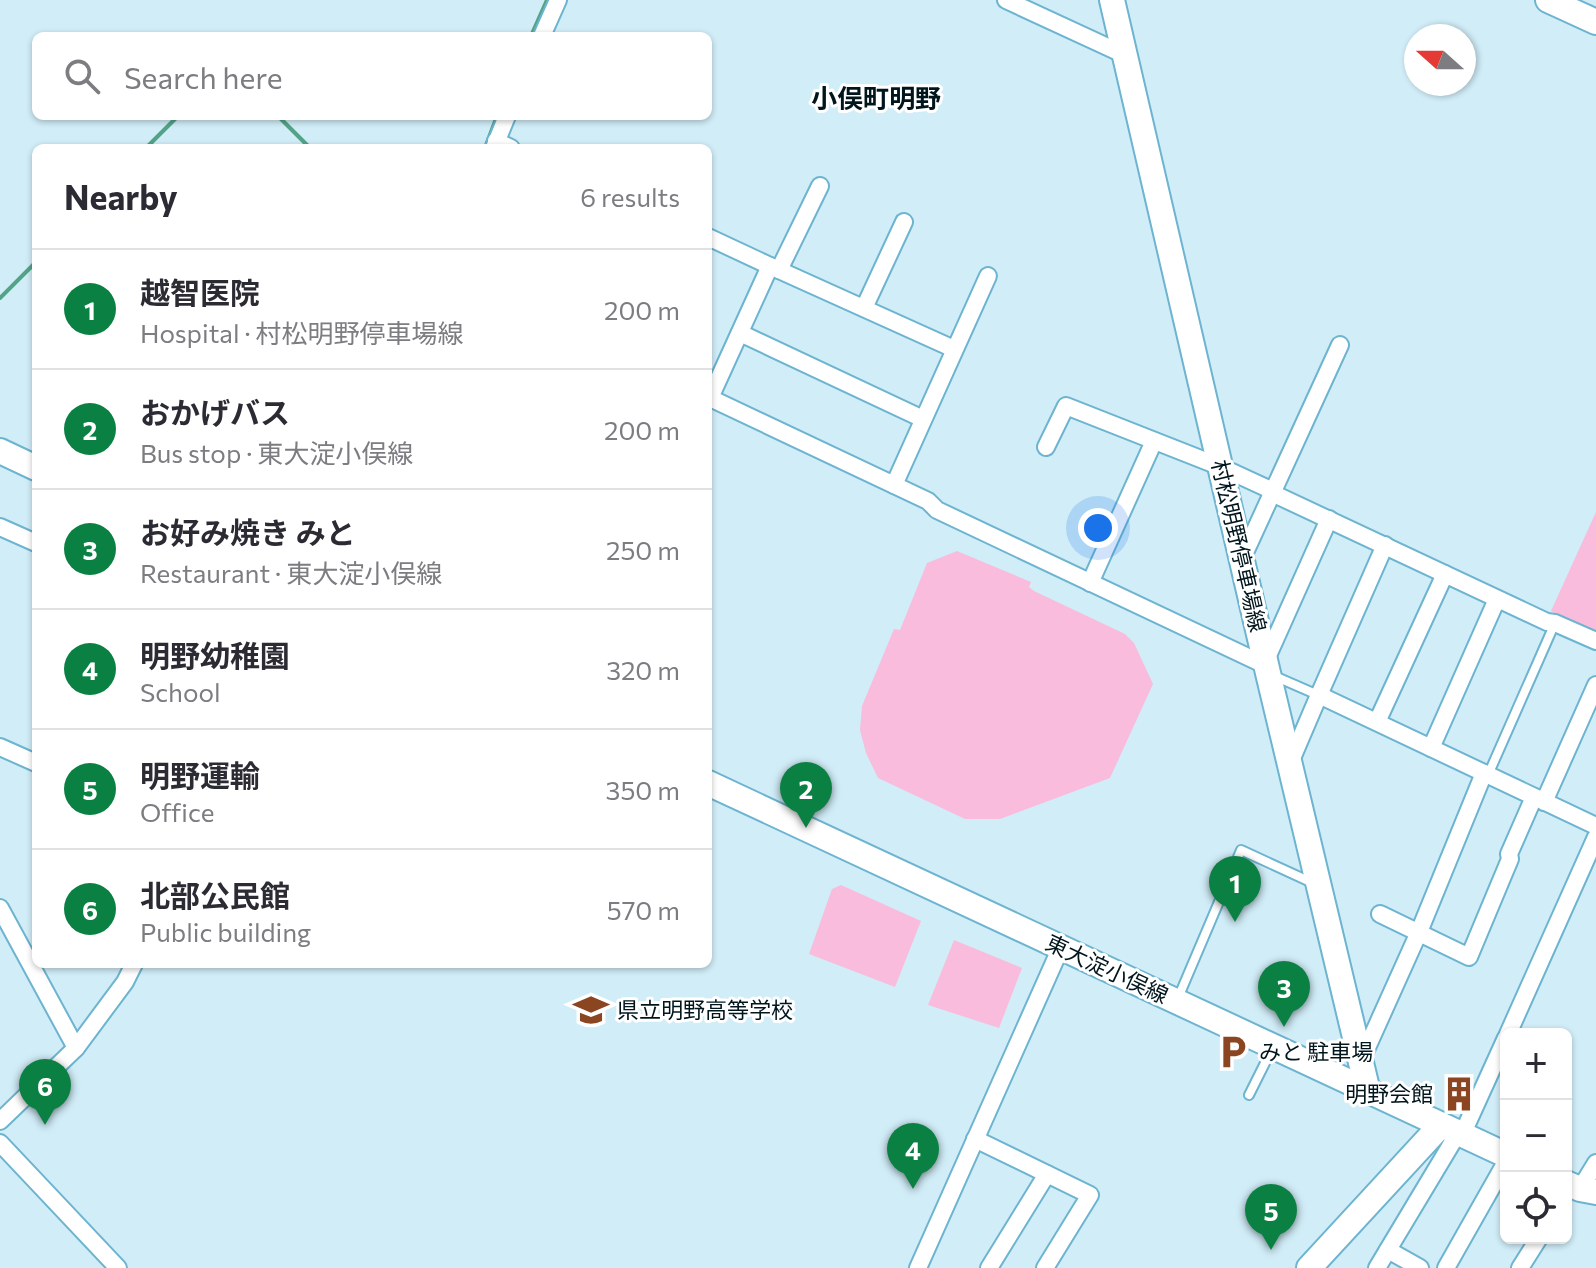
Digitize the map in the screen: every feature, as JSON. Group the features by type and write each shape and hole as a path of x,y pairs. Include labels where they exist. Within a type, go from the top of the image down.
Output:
{"main road":[{"name":"村松明野停車場線","path":"1112,0 1368,1092"},
{"path":"1548,0 1596,22"},
{"path":"0,451 32,466"},
{"name":"東大淀小俣線","path":"712,785 1500,1152"},
{"path":"1309,1268 1454,1131"}],"street":[{"path":"544,32 558,0"},
{"path":"1006,0 1125,55"},
{"path":"500,144 506,120"},
{"path":"712,394 740,333 820,186"},
{"path":"864,308 904,222"},
{"path":"712,239 954,349"},
{"path":"894,485 988,276"},
{"path":"740,333 923,419"},
{"path":"1242,559 1340,345"},
{"path":"712,399 1267,667 1329,519"},
{"path":"1046,447 1066,406 1221,467 1497,599 1596,641"},
{"path":"1090,583 1154,441"},
{"path":"0,527 32,541"},
{"path":"1290,763 1385,545"},
{"path":"1377,722 1445,574"},
{"path":"1431,748 1497,599"},
{"path":"1380,914 1469,957 1510,859 1509,854 1596,685"},
{"path":"1319,695 1596,826"},
{"path":"0,747 32,761"},
{"path":"1361,1061 1486,774"},
{"path":"1511,1028 1596,837"},
{"path":"0,908 32,967"},
{"path":"918,1268 1061,947"},
{"path":"33,968 76,1048"},
{"path":"0,1121 76,1048 132,968"},
{"path":"1377,1268 1500,1049"},
{"path":"975,1139 1090,1195 1045,1268"},
{"path":"0,1143 118,1268"},
{"path":"1576,1189 1596,1163"},
{"path":"1446,1268 1500,1172"},
{"path":"989,1268 1047,1174"},
{"path":"1520,1268 1535,1244"},
{"path":"1388,1250 1420,1268"}],"lane":[{"path":"1486,774 1555,623"},
{"path":"1267,667 1319,695"},
{"path":"1176,1002 1241,850 1318,885"},
{"path":"1249,1095 1273,1046"}],"shaded area":[{"path":"1596,512 1596,634 1551,611"},
{"path":"957,551 1031,582 1029,587 1034,591 1125,634 1134,643 1153,684 1110,778 1000,819 965,819 878,778 866,753 860,730 862,706 894,629 900,630 927,563"},
{"path":"841,885 921,921 895,987 809,954 832,889"},
{"path":"954,940 1022,968 999,1028 928,1005"}],"waterway":[{"path":"533,32 547,0"},
{"path":"150,144 174,120"},
{"path":"282,120 306,144"},
{"path":"486,144 496,120"},
{"path":"0,298 32,266"}],"place":[{"name":"おかげバス","path":"806,828"},
{"name":"越智医院","path":"1235,922"},
{"name":"県立明野高等学校","path":"591,1010"},
{"name":"お好み焼き みと","path":"1284,1027"},
{"name":"みと 駐車場","path":"1233,1052"},
{"name":"明野会館","path":"1459,1094"},
{"name":"北部公民館","path":"45,1125"},
{"name":"明野幼稚園","path":"913,1189"},
{"name":"明野運輸","path":"1271,1250"}],"district":[{"name":"小俣町明野","path":"876,99"}]}
